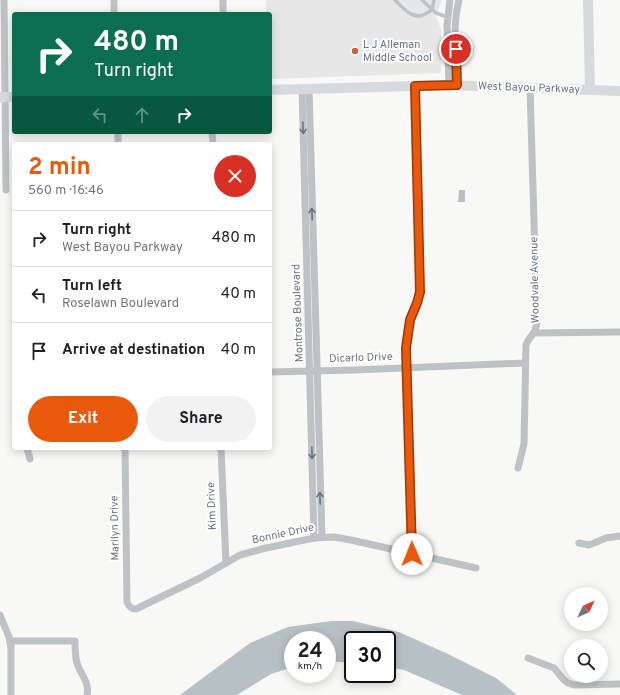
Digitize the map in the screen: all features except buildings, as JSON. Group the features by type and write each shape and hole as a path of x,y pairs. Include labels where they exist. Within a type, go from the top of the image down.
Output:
{"street":[{"path":"4,0 6,190"},
{"path":"114,0 114,12"},
{"path":"222,0 223,12"},
{"path":"450,0 448,15 453,85"},
{"path":"453,85 456,14 459,0"},
{"path":"588,0 590,90"},
{"path":"448,15 456,14"},
{"name":"West Bayou Parkway","path":"272,90 453,85 620,91"},
{"path":"412,554 406,348 410,320 420,292 415,86"},
{"name":"Montrose Boulevard","path":"305,88 318,538"},
{"name":"Woodvale Avenue","path":"518,468 524,444 526,343 534,333 537,321 530,88"},
{"path":"534,333 620,332"},
{"name":"Dicarlo Drive","path":"272,372 525,364"},
{"path":"28,450 30,459"},
{"name":"Marilyn Drive","path":"124,450 127,602 129,607"},
{"name":"Kim Drive","path":"221,450 226,563"},
{"path":"579,543 589,545 606,538 620,536"},
{"name":"Bonnie Drive","path":"129,607 136,609 200,578 240,555 296,541 318,538 334,537 351,540 476,568"},
{"path":"0,615 10,641 11,695"},
{"path":"10,641 75,641 77,664 87,685 87,695"},
{"path":"528,658 554,668 568,683 620,684"}],"lane":[{"path":"395,0 408,13 414,16 425,15 432,9 434,0"},
{"path":"422,0 441,16 448,15"}],"shaded area":[{"name":"L J Alleman Middle School","path":"266,0 442,0 436,17 441,29 441,73 272,79 272,12 266,12"},
{"path":"459,190 465,190 465,202 458,202"},
{"path":"331,621 353,621 395,631 344,631 344,662 336,662 336,631 284,631 284,670 271,674 237,695 180,695 250,643 288,627"},
{"path":"396,631 448,654 496,678 517,695 462,695 404,670 396,669"}],"place":[{"name":"L J Alleman Middle School","path":"355,51"}],"route":[{"path":"412,554 406,342 410,320 420,295 415,86 457,85 456,49"}]}
